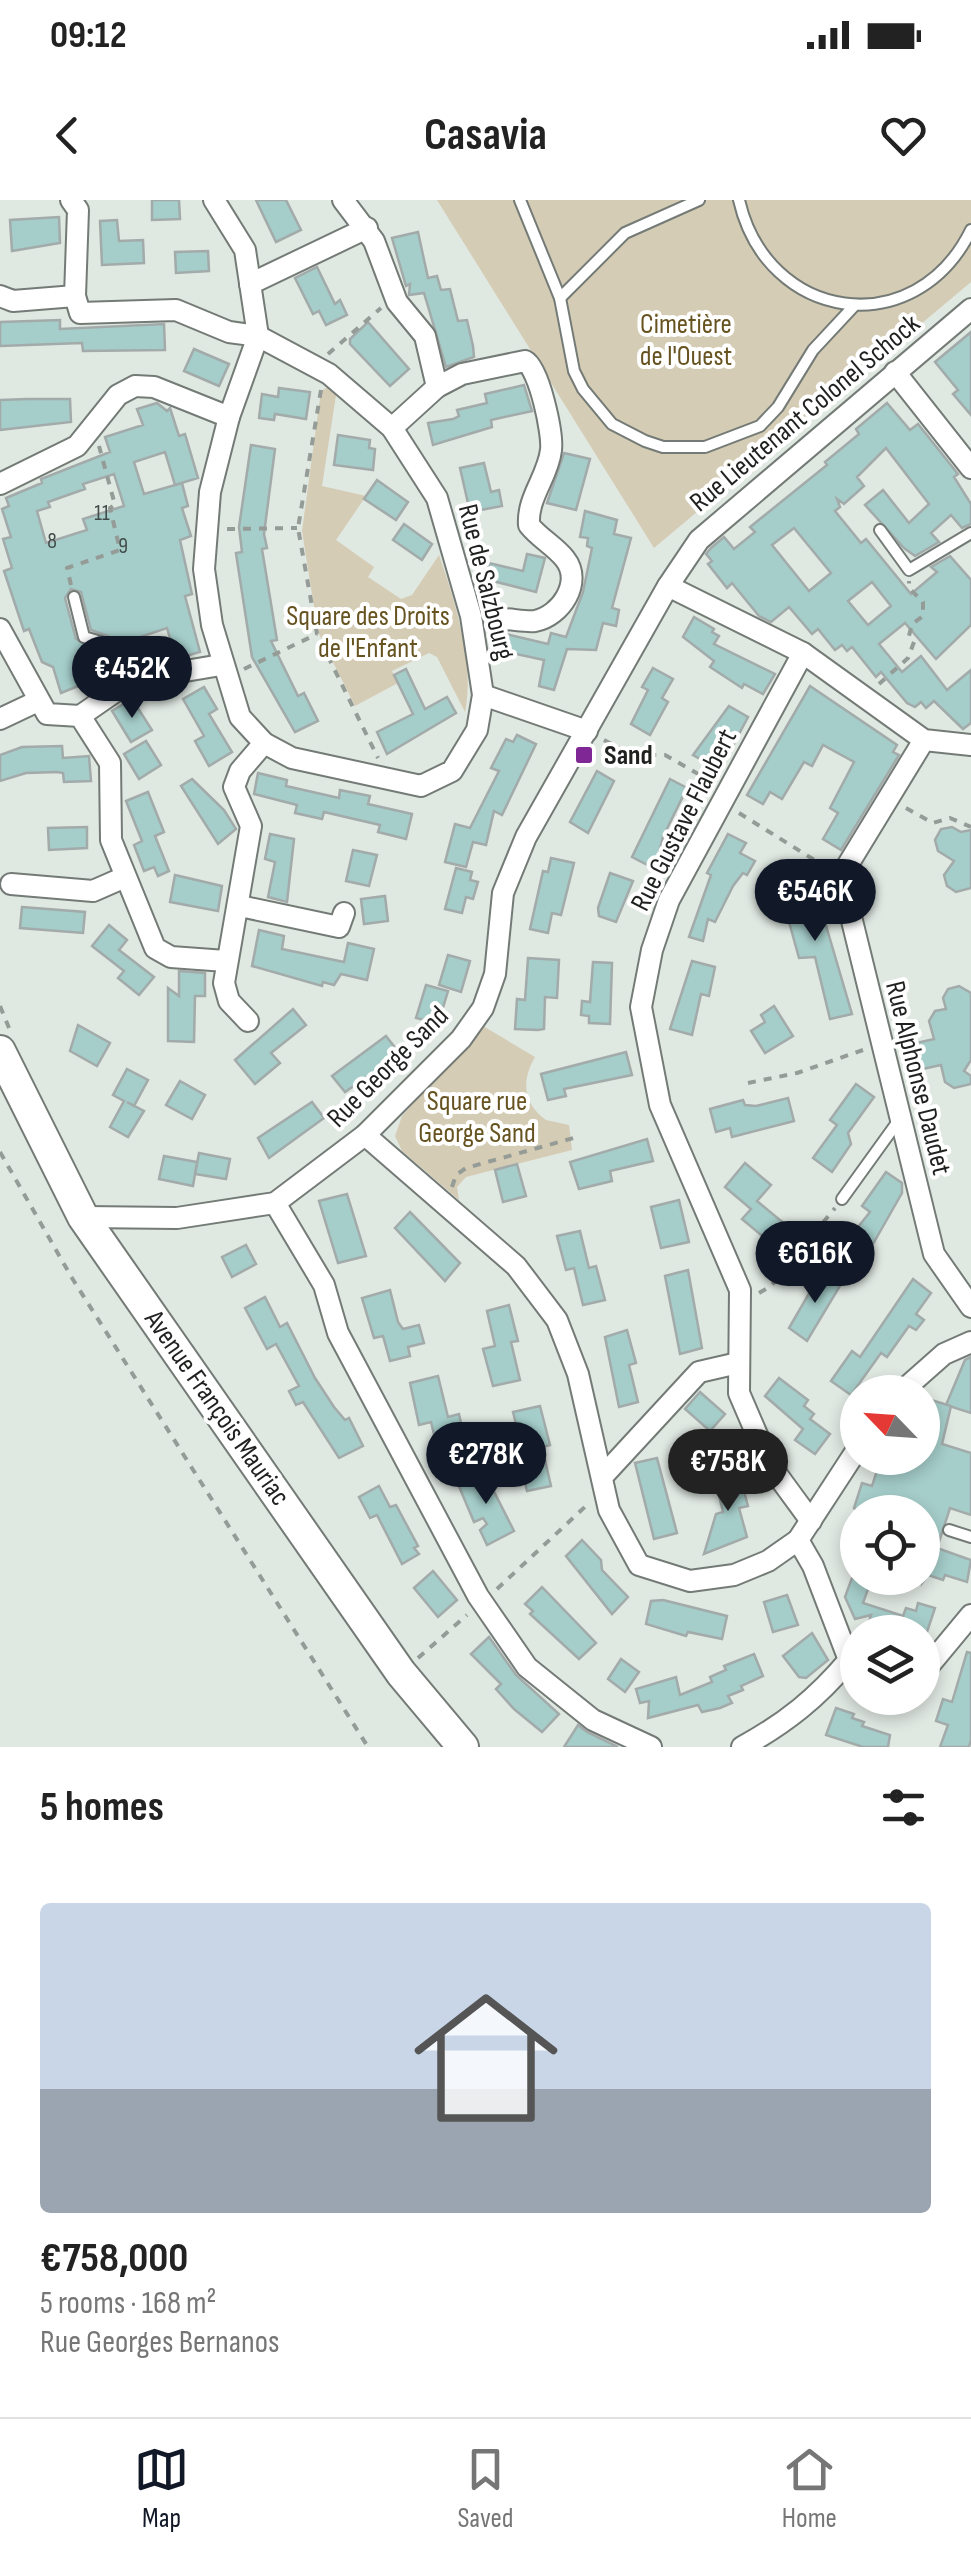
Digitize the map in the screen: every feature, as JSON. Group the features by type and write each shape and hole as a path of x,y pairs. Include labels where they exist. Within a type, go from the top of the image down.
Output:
{"street":[{"path":"0,296 13,301 75,296 78,210 70,200"},
{"path":"214,200 245,250 258,336 229,417 210,492 204,569 224,672 240,717 264,743 240,771 234,787 251,826 224,984 229,1001 248,1021"},
{"path":"343,200 366,228 390,274 395,297 425,336 437,387"},
{"path":"250,284 366,228"},
{"name":"Rue de Salzbourg","path":"75,296 80,313 176,310 229,332 258,336 329,374 392,428 437,498 487,618 484,694 477,730 452,770 421,786 384,782 292,758 264,743"},
{"name":"Rue Lieutenant Colonel Schock","path":"586,731 668,586 699,540 971,309"},
{"path":"392,428 437,387 462,374 525,361 537,375 552,448 528,510 529,525 565,559 570,588 564,603 534,621 487,618"},
{"path":"895,372 971,468"},
{"path":"0,484 77,446 118,395 135,386 154,387 229,417"},
{"path":"668,586 803,654 924,740 971,746"},
{"path":"0,629 47,714 80,716 132,680 224,672"},
{"name":"Rue Gustave Flaubert","path":"803,654 669,900 652,950 641,1007 660,1106 741,1302 739,1393 770,1465 811,1521"},
{"path":"484,694 586,731"},
{"path":"0,719 38,700"},
{"path":"80,716 110,763 112,840 156,948 171,958 226,961"},
{"name":"Rue George Sand","path":"93,1217 178,1218 275,1203 364,1134 461,1039 483,1008 495,974 503,893 526,837 586,731"},
{"path":"841,876 924,740"},
{"name":"Rue Alphonse Daudet","path":"841,876 934,1254 971,1307"},
{"path":"11,884 93,891 125,877"},
{"path":"240,906 339,927 344,913"},
{"name":"Avenue François Mauriac","path":"0,1050 93,1217 402,1673 463,1747"},
{"path":"364,1134 516,1266 556,1320 578,1374 610,1510 639,1565 690,1582 734,1575 768,1561 798,1540 841,1475"},
{"path":"275,1203 324,1286 338,1333 482,1601 527,1667 592,1720 651,1747"},
{"path":"921,1375 944,1354 971,1342"},
{"path":"602,1477 699,1372 738,1363"},
{"path":"798,1540 840,1631"},
{"path":"940,1652 971,1614"},
{"path":"742,1747 783,1725 840,1675"}],"lane":[{"path":"520,200 560,298 574,371 595,407 636,437 685,448 726,443 760,426 778,407 813,350 854,306"},
{"path":"560,298 625,233 699,200"},
{"path":"739,200 749,234 769,264 808,293 854,306 902,297 924,286 958,253 971,230"},
{"path":"880,530 909,570 971,533"},
{"path":"74,597 84,636 101,642 117,690"},
{"path":"842,1200 899,1120"},
{"path":"950,1530 971,1537"}],"path":[{"path":"384,782 380,760 316,634 298,528 322,381 314,366 395,297"},
{"path":"67,568 120,550 110,508 116,504 113,484 92,428"},
{"path":"207,530 298,528"},
{"path":"864,698 908,658 914,642 910,636 912,624 923,616 923,602 909,588 909,570"},
{"path":"224,672 316,634"},
{"path":"586,731 632,755 665,755 841,876"},
{"path":"889,798 934,823 950,818 971,827"},
{"path":"748,1083 796,1073 882,1044"},
{"path":"453,1186 456,1175 466,1168 577,1137"},
{"path":"0,1152 72,1278 368,1747"},
{"path":"741,1302 771,1286 842,1200"},
{"path":"402,1673 584,1512 602,1477"}],"green space":[{"name":"Cimetière de l'Ouest","path":"437,200 971,200 971,282 654,548"},
{"name":"Square des Droits de l'Enfant","path":"328,387 336,395 322,486 366,496 336,540 374,567 368,577 401,599 412,595 439,555 465,653 465,712 437,657 429,653 392,671 398,683 355,706 318,632 302,531 321,391"},
{"name":"Square rue George Sand","path":"483,1026 535,1057 526,1083 529,1099 546,1120 569,1125 572,1150 466,1177 457,1187 459,1200 402,1151 395,1136 402,1116"}],"building":[{"path":"152,200 179,200 180,219 152,220"},
{"path":"256,200 286,200 301,230 276,242"},
{"path":"59,217 60,243 12,251 10,220"},
{"path":"117,220 119,241 143,240 144,263 102,265 100,221"},
{"path":"418,232 428,278 437,276 441,290 450,289 458,321 467,320 473,346 474,357 446,367 424,293 409,295 410,284 406,286 392,238"},
{"path":"208,251 209,271 176,273 175,252"},
{"path":"317,267 335,304 340,300 347,315 326,325 319,311 313,314 295,278"},
{"path":"60,320 60,329 164,324 165,350 83,351 82,343 0,346 0,322"},
{"path":"368,322 409,369 390,386 350,344 350,339"},
{"path":"971,332 971,415 953,394 958,390 935,362"},
{"path":"194,349 229,364 219,386 184,371"},
{"path":"524,385 532,411 491,420 492,427 433,445 428,423 453,419 459,416 457,410 487,403 485,394"},
{"path":"279,388 310,392 306,419 275,414 274,420 259,418 262,394 278,397"},
{"path":"70,399 71,422 0,430 0,400"},
{"path":"157,403 167,411 170,408 179,436 185,434 198,478 175,485 165,452 134,462 144,494 182,483 188,506 182,508 191,536 180,540 192,594 185,596 200,652 176,659 167,628 140,637 147,657 119,666 108,636 91,630 81,592 71,589 65,598 76,639 94,649 103,676 61,693 53,667 42,662 29,629 24,631 4,571 12,568 3,539 11,537 2,509 9,506 6,498 42,483 41,479 110,452 105,437 143,425 137,409","holes":["114,474 124,506 83,519 87,530 46,543 37,511 50,507 48,502 85,489 83,484"]},
{"path":"887,403 910,430 918,424 958,474 954,477 971,504 971,524 962,528 951,515 931,533 939,542 915,556 865,505 883,490 909,523 929,504 886,448 857,477 864,486 844,504 837,499 840,507 835,511 861,543 866,539 911,594 937,572 931,567 950,556 971,580 971,625 936,659 905,623 879,644 902,672 921,656 947,690 971,670 971,723 963,729 934,701 926,708 921,702 915,707 907,703 881,672 876,677 852,647 847,651 842,645 835,650 818,629 812,634 789,607 771,622 759,616 732,583 727,588 708,564 712,561 706,554 711,548 724,537 734,549 755,532 750,527 827,465 825,462 859,434 856,429","holes":["794,528 831,573 809,591 772,545","872,582 891,606 868,625 848,601"]},
{"path":"338,435 370,440 369,448 375,449 373,470 334,465"},
{"path":"251,445 275,449 264,534 267,548 262,549 277,640 271,641 298,696 304,693 318,721 295,732 252,657 237,560 236,553 242,552 239,527"},
{"path":"564,453 590,459 576,510 547,503"},
{"path":"484,463 491,492 499,490 502,506 470,512 460,468"},
{"path":"377,480 408,502 396,520 364,499"},
{"path":"585,511 617,520 614,534 631,538 612,608 619,610 616,626 603,623 596,650 567,649 554,690 539,686 544,660 498,650 502,633 548,644 551,633 566,637 583,592 592,548 587,546 588,538 580,537"},
{"path":"404,524 432,544 422,560 393,540"},
{"path":"527,554 545,558 536,592 485,579 489,563 523,571"},
{"path":"694,617 714,629 712,632 719,636 714,644 775,674 763,694 744,684 742,688 710,667 714,661 683,637"},
{"path":"653,668 673,679 662,698 668,702 650,735 631,724 648,690 642,687"},
{"path":"406,669 425,709 447,697 456,713 387,754 377,732 413,714 394,675"},
{"path":"810,686 897,745 893,752 899,755 841,850 823,839 838,813 830,808 854,762 823,745 812,766 804,762 782,799 770,792 763,804 747,795"},
{"path":"204,687 217,709 209,714 232,752 209,766 195,741 204,736 183,699"},
{"path":"132,699 152,730 131,742 112,711"},
{"path":"729,706 748,717 720,770 693,755"},
{"path":"517,735 536,744 502,815 494,811 486,845 473,842 466,867 445,862 455,824 470,828 499,771 491,768 506,739 513,742"},
{"path":"146,741 161,765 139,779 124,754"},
{"path":"62,746 63,758 89,756 91,781 64,782 63,773 57,772 26,773 0,781 0,755 22,747"},
{"path":"597,771 614,781 588,833 570,822"},
{"path":"258,773 287,780 286,786 339,798 340,790 370,796 368,804 412,814 406,839 378,832 380,825 324,812 322,819 295,813 297,805 254,794"},
{"path":"192,779 224,810 236,829 218,844 181,786"},
{"path":"670,779 687,788 663,837 655,869 632,857"},
{"path":"148,792 164,832 155,836 169,871 158,876 154,867 144,871 134,845 142,841 126,801"},
{"path":"87,827 87,848 49,850 48,828"},
{"path":"952,827 961,832 971,830 971,888 956,892 947,886 944,875 954,861 938,851 935,840 941,829"},
{"path":"270,834 294,839 287,902 268,897 275,862 265,859"},
{"path":"728,834 746,843 740,853 755,861 747,875 743,873 733,886 715,922 708,919 703,941 689,937 711,875 707,873"},
{"path":"353,850 377,855 369,886 346,881"},
{"path":"551,858 574,863 561,915 552,913 548,933 530,929 543,871 548,872"},
{"path":"456,868 472,872 470,880 478,882 473,899 466,897 462,913 445,909"},
{"path":"610,873 633,881 616,922 599,916 598,908"},
{"path":"175,875 222,886 218,911 170,902"},
{"path":"801,875 812,914 822,912 852,1014 830,1019 815,957 799,958 778,882"},
{"path":"385,896 388,921 364,924 361,899"},
{"path":"22,907 85,912 83,933 20,928"},
{"path":"109,925 127,940 119,950 154,977 139,995 118,978 124,971 92,946"},
{"path":"259,930 284,936 282,949 344,962 348,943 374,949 367,980 341,974 334,985 323,982 322,986 252,966"},
{"path":"448,955 470,961 461,992 439,985"},
{"path":"528,958 559,960 557,998 545,997 544,1029 515,1029 517,999 525,1000"},
{"path":"692,961 715,967 709,996 701,994 692,1035 670,1029"},
{"path":"593,962 612,963 610,1024 589,1023 589,1016 581,1015 582,1001 590,1002"},
{"path":"179,971 205,973 205,996 195,996 194,1042 168,1041 168,988 179,996"},
{"path":"426,985 448,991 438,1024 416,1018"},
{"path":"959,986 971,993 971,1060 964,1071 971,1076 971,1084 954,1088 945,1082 941,1065 923,1069 913,1064 910,1053 916,1043 934,1039 929,1021 935,1011 946,1009 943,998 948,989"},
{"path":"774,1006 793,1036 765,1053 751,1031 765,1022 761,1015"},
{"path":"293,1009 306,1025 271,1053 280,1063 255,1084 235,1060"},
{"path":"78,1025 110,1043 97,1066 70,1051"},
{"path":"386,1036 400,1054 345,1092 332,1076"},
{"path":"626,1052 632,1075 564,1089 566,1096 548,1100 541,1074"},
{"path":"127,1069 148,1080 134,1106 144,1111 128,1137 110,1127 124,1101 113,1095"},
{"path":"180,1081 205,1095 192,1119 166,1105"},
{"path":"856,1084 874,1097 848,1133 851,1144 832,1172 813,1158 837,1125 830,1120"},
{"path":"788,1098 794,1121 732,1137 730,1128 716,1132 710,1109 743,1100 745,1105 756,1106"},
{"path":"312,1102 324,1118 269,1158 258,1138"},
{"path":"647,1139 653,1161 610,1171 612,1181 579,1189 570,1162"},
{"path":"199,1153 230,1159 226,1179 195,1174"},
{"path":"164,1156 197,1162 193,1186 159,1179"},
{"path":"745,1163 771,1185 757,1201 787,1226 773,1245 742,1219 751,1209 725,1187"},
{"path":"517,1164 526,1196 503,1202 495,1170"},
{"path":"886,1172 902,1183 902,1193 869,1251 850,1237 870,1212 862,1206"},
{"path":"347,1194 366,1256 338,1263 319,1201"},
{"path":"679,1200 689,1242 661,1248 651,1207"},
{"path":"410,1212 460,1263 445,1281 395,1228"},
{"path":"580,1231 589,1268 596,1266 605,1300 583,1305 574,1268 566,1270 557,1236"},
{"path":"246,1245 256,1264 232,1277 222,1257"},
{"path":"688,1270 702,1348 680,1354 665,1276"},
{"path":"822,1271 841,1284 807,1341 789,1328"},
{"path":"913,1279 931,1293 916,1314 924,1320 916,1330 909,1326 887,1357 881,1353 865,1375 840,1375 840,1387 831,1381 852,1351 860,1357"},
{"path":"390,1290 398,1322 403,1329 419,1325 424,1343 408,1347 410,1356 390,1361 383,1336 374,1338 362,1298"},
{"path":"265,1297 280,1327 287,1323 315,1378 345,1420 349,1418 363,1446 339,1458 303,1402 296,1405 289,1391 299,1386 276,1344 267,1349 245,1308"},
{"path":"509,1305 518,1341 511,1342 520,1380 493,1386 483,1349 495,1346 487,1311"},
{"path":"627,1330 636,1363 629,1365 638,1402 619,1407 605,1337"},
{"path":"971,1357 971,1413 946,1405 965,1360"},
{"path":"438,1376 448,1417 459,1414 463,1432 452,1434 454,1442 437,1447 431,1422 419,1425 410,1383"},
{"path":"779,1378 808,1400 804,1406 814,1414 810,1419 830,1434 815,1454 795,1440 803,1429 765,1396"},
{"path":"700,1392 725,1414 710,1431 685,1409"},
{"path":"940,1403 951,1406 942,1444 971,1453 971,1515 950,1508 940,1539 940,1495 858,1495 862,1483 872,1486 876,1475 940,1475"},
{"path":"540,1406 550,1445 542,1447 551,1486 527,1491 516,1446 507,1448 503,1431 517,1428 513,1412"},
{"path":"657,1458 677,1533 654,1539 635,1463"},
{"path":"483,1470 514,1531 487,1545 480,1530 487,1524 483,1518 474,1522 458,1484"},
{"path":"739,1473 748,1506 739,1508 747,1537 704,1554 716,1514 723,1512 715,1479"},
{"path":"379,1486 390,1507 396,1505 418,1546 414,1548 419,1554 402,1564 377,1515 370,1518 359,1497"},
{"path":"582,1540 601,1560 602,1570 628,1597 612,1614 566,1556"},
{"path":"940,1549 971,1560 967,1582 945,1575 943,1580"},
{"path":"433,1571 457,1600 438,1617 414,1588"},
{"path":"542,1587 596,1643 579,1659 530,1614 533,1611 525,1604"},
{"path":"787,1595 798,1625 773,1632 764,1602"},
{"path":"866,1595 863,1603 900,1615 853,1615 845,1597"},
{"path":"663,1600 727,1616 722,1639 688,1632 686,1636 646,1624 651,1601"},
{"path":"918,1603 935,1608 933,1615 903,1615 906,1608 916,1611"},
{"path":"812,1633 828,1660 806,1678 799,1677 783,1656"},
{"path":"489,1637 516,1675 559,1714 542,1732 514,1709 496,1689 501,1684 471,1654"},
{"path":"967,1652 971,1653 969,1747 940,1747 948,1725 936,1721 943,1699 952,1702"},
{"path":"754,1654 763,1676 728,1696 732,1703 702,1712 698,1705 648,1718 649,1701 640,1703 636,1689 676,1677 680,1695 712,1682 710,1677 726,1670 724,1666"},
{"path":"621,1659 639,1672 625,1692 608,1679"},
{"path":"836,1708 840,1715 854,1715 852,1718 864,1722 862,1726 890,1735 888,1747 863,1747 826,1735"},
{"path":"578,1725 587,1732 618,1747 564,1747"}],"place":[{"name":"Sand","path":"584,755"}]}
